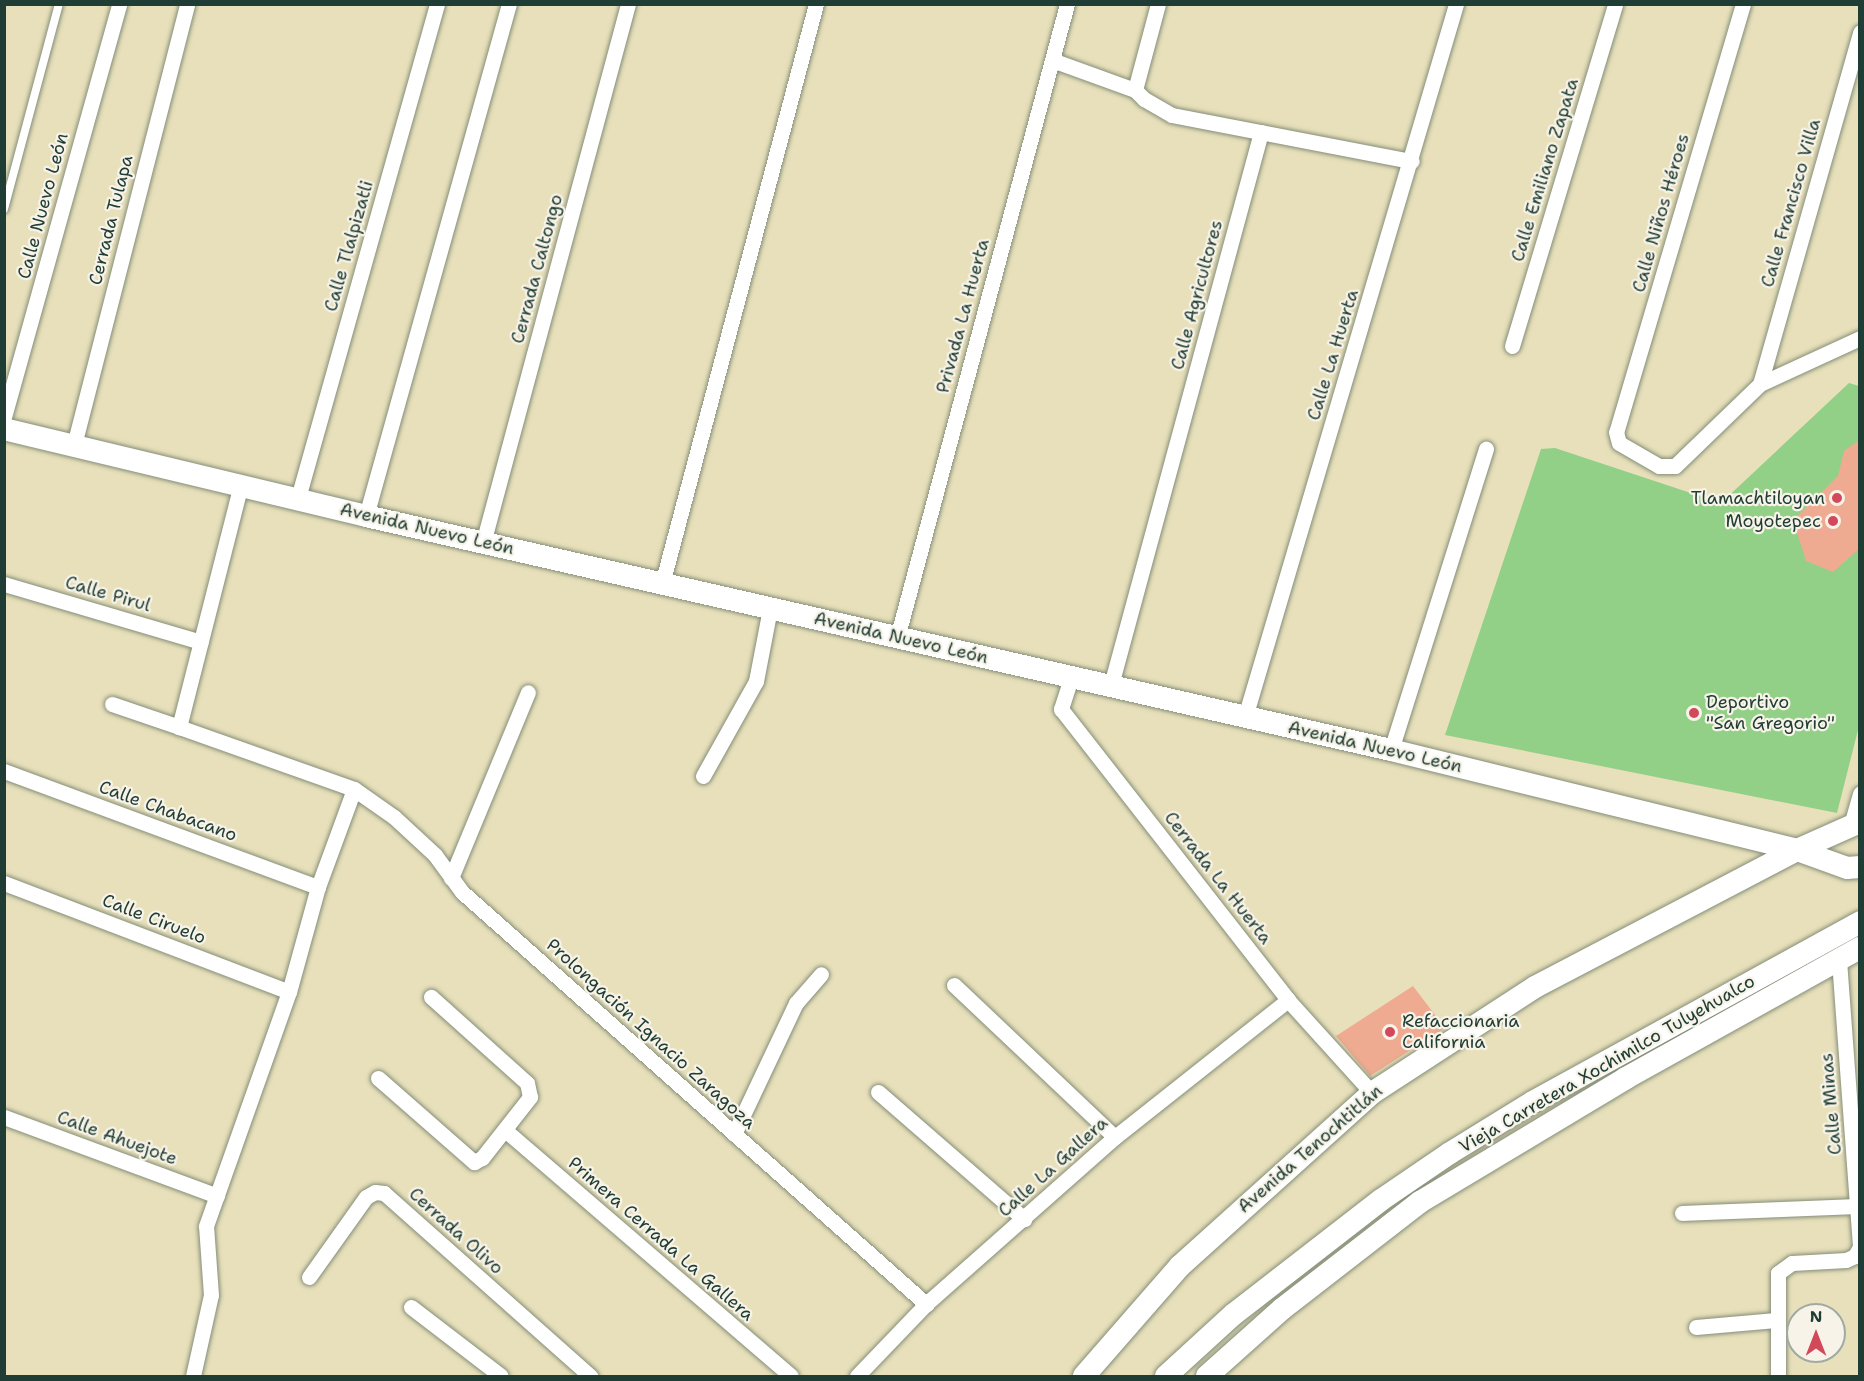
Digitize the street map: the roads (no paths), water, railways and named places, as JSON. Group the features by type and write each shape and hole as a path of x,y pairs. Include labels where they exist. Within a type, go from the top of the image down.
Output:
{"street":[{"name":"Calle Nuevo León","path":"4,417 119,4"},
{"name":"Cerrada Tulapa","path":"74,446 187,4"},
{"name":"Calle Tlalpizatli","path":"298,498 437,4"},
{"path":"366,516 509,4"},
{"name":"Cerrada Caltongo","path":"483,543 628,4"},
{"path":"662,584 816,4"},
{"name":"Privada La Huerta","path":"897,638 1067,4"},
{"path":"1135,90 1158,4"},
{"name":"Calle La Huerta","path":"1245,717 1412,161 1456,4"},
{"name":"Calle Emiliano Zapata","path":"1512,346 1614,4"},
{"name":"Calle Niños Héroes","path":"1743,4 1616,432 1619,443 1659,466 1675,466 1760,384"},
{"name":"Calle Francisco Villa","path":"1760,384 1860,32"},
{"path":"1052,60 1135,90 1172,116 1412,161"},
{"name":"Calle Agricultores","path":"1111,685 1261,132"},
{"path":"1760,384 1860,338"},
{"name":"Avenida Nuevo León","path":"4,429 241,484 366,516 897,638 1072,675 1390,750 1797,850 1826,862 1860,867"},
{"path":"1390,750 1486,449"},
{"path":"178,727 241,484"},
{"name":"Calle Pirul","path":"4,584 201,642"},
{"path":"703,776 756,681 771,608"},
{"name":"Cerrada La Huerta","path":"1072,675 1061,710 1288,1000 1372,1094"},
{"path":"451,878 528,692"},
{"name":"Prolongación Ignacio Zaragoza","path":"112,704 354,789 394,817 435,855 451,878 926,1304"},
{"name":"Calle Chabacano","path":"4,771 318,887"},
{"path":"193,1377 210,1307 204,1235 289,992 318,887 354,789"},
{"path":"1855,823 1860,793"},
{"name":"Avenida Tenochtitlán","path":"1084,1377 1180,1266 1372,1094 1536,987 1797,850 1855,823"},
{"name":"Calle Ciruelo","path":"4,883 289,992"},
{"name":"Vieja Carretera Xochimilco Tulyehualco","path":"1166,1377 1234,1314 1381,1200 1450,1154 1533,1102 1860,922"},
{"path":"1207,1377 1282,1310 1420,1202 1626,1078 1860,948"},
{"name":"Calle Minas","path":"1778,1377 1776,1320 1778,1273 1784,1266 1846,1260 1855,1256 1860,1246 1856,1206 1858,1189 1855,1091 1839,960"},
{"path":"734,1134 796,1003 821,974"},
{"path":"954,986 1115,1137"},
{"path":"378,1078 468,1160 482,1158 530,1097 527,1083 431,997"},
{"name":"Calle La Gallera","path":"857,1377 926,1304 1115,1137 1288,1000"},
{"path":"878,1092 1024,1219"},
{"name":"Calle Ahuejote","path":"4,1118 217,1196"},
{"name":"Primera Cerrada La Gallera","path":"506,1130 792,1377"},
{"name":"Cerrada Olivo","path":"309,1277 366,1197 375,1192 384,1193 590,1377"},
{"path":"1682,1213 1856,1206"},
{"path":"411,1307 501,1377"},
{"path":"1696,1327 1776,1320"}],"lane":[{"path":"4,209 59,4"}],"place":[{"name":"Tlamachtiloyan","path":"1837,498"},
{"name":"Moyotepec","path":"1833,521"},
{"name":"Deportivo \"San Gregorio\"","path":"1694,713"},
{"name":"Refaccionaria California","path":"1390,1032"}]}
